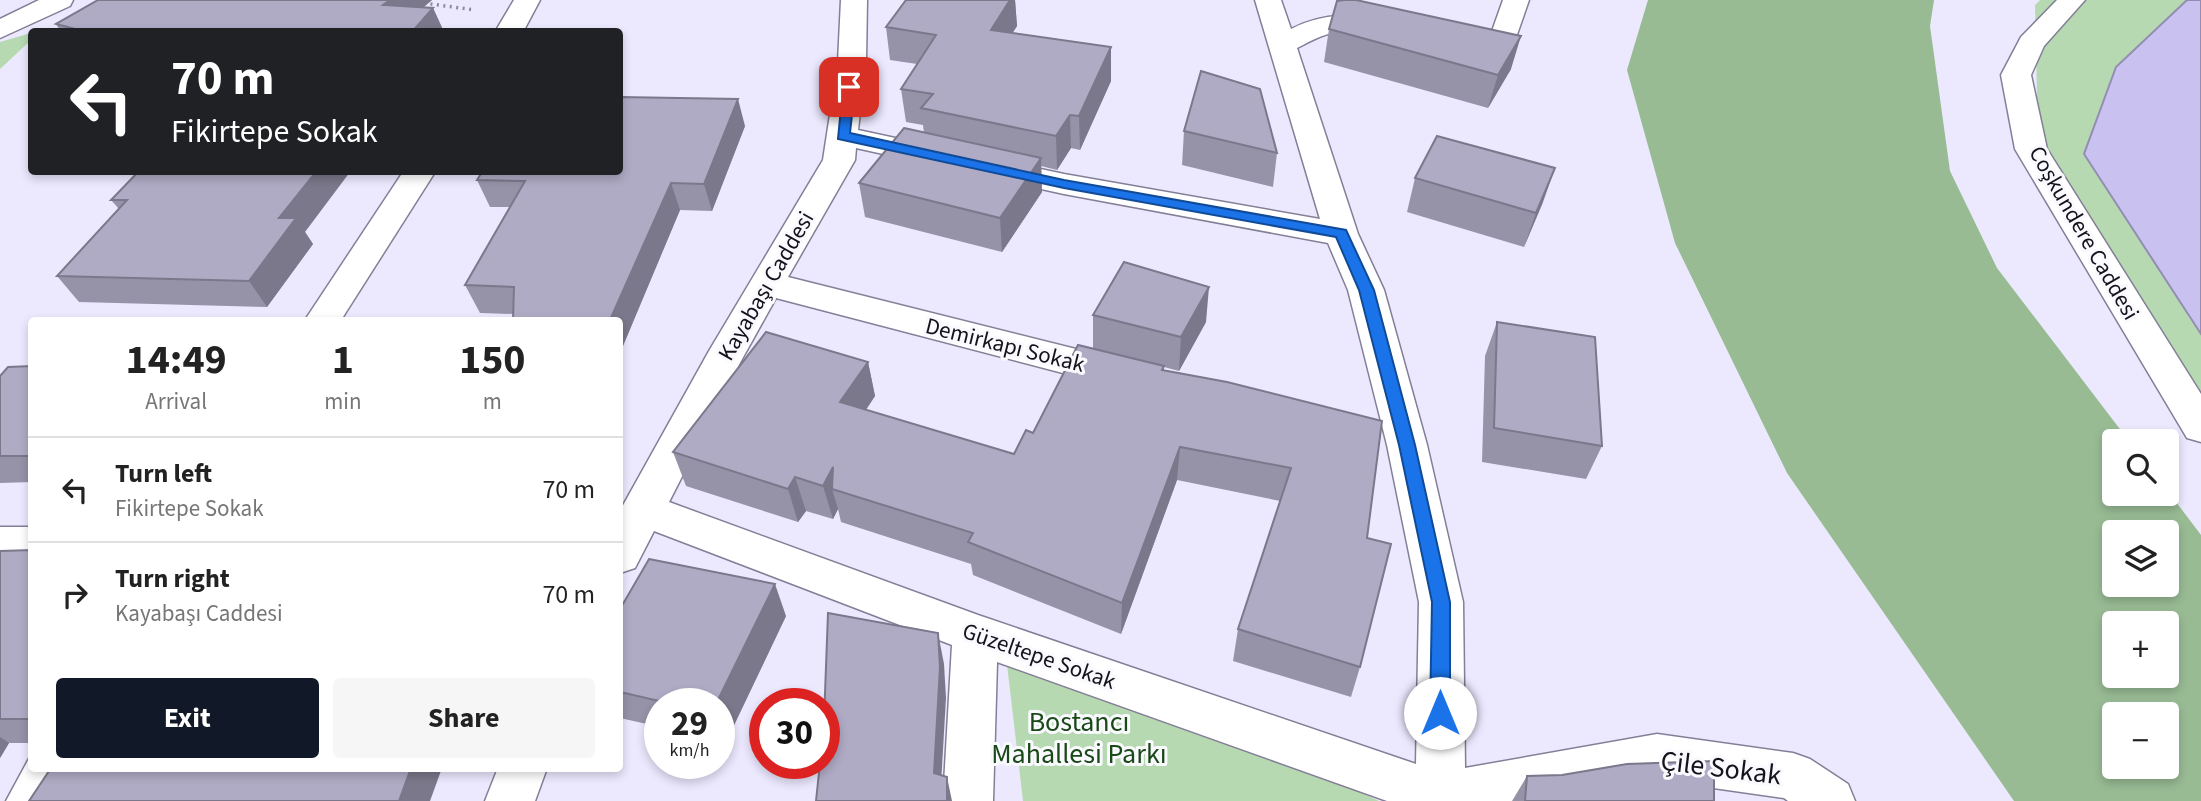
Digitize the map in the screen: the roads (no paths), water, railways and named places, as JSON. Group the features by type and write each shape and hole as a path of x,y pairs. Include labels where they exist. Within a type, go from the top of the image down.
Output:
{"street":[{"path":"0,30 60,0"},
{"name":"Kayabaşı Caddesi","path":"623,549 722,360 839,160 852,62 854,0"},
{"path":"1268,0 1341,233 1366,290 1407,445 1441,602 1438,798"},
{"path":"1282,45 1319,25 1346,21 1465,46 1503,40 1516,0"},
{"name":"Coşkundere Caddesi","path":"2072,0 2031,43 2016,75 2031,149 2201,427"},
{"path":"843,136 1064,184 1341,233"},
{"path":"325,317 417,175"},
{"name":"Demirkapı Sokak","path":"767,284 1152,382"},
{"path":"1367,435 1407,445"},
{"name":"Güzeltepe Sokak","path":"642,509 975,634 1438,798"},
{"path":"0,545 28,545"},
{"path":"968,801 975,634"},
{"name":"Çile Sokak","path":"1438,798 1657,757 1793,776 1830,801"},
{"path":"31,801 48,772"},
{"path":"510,801 521,772"}],"park label":[{"name":"Bostancı Mahallesi Parkı","path":"1079,738"}]}
